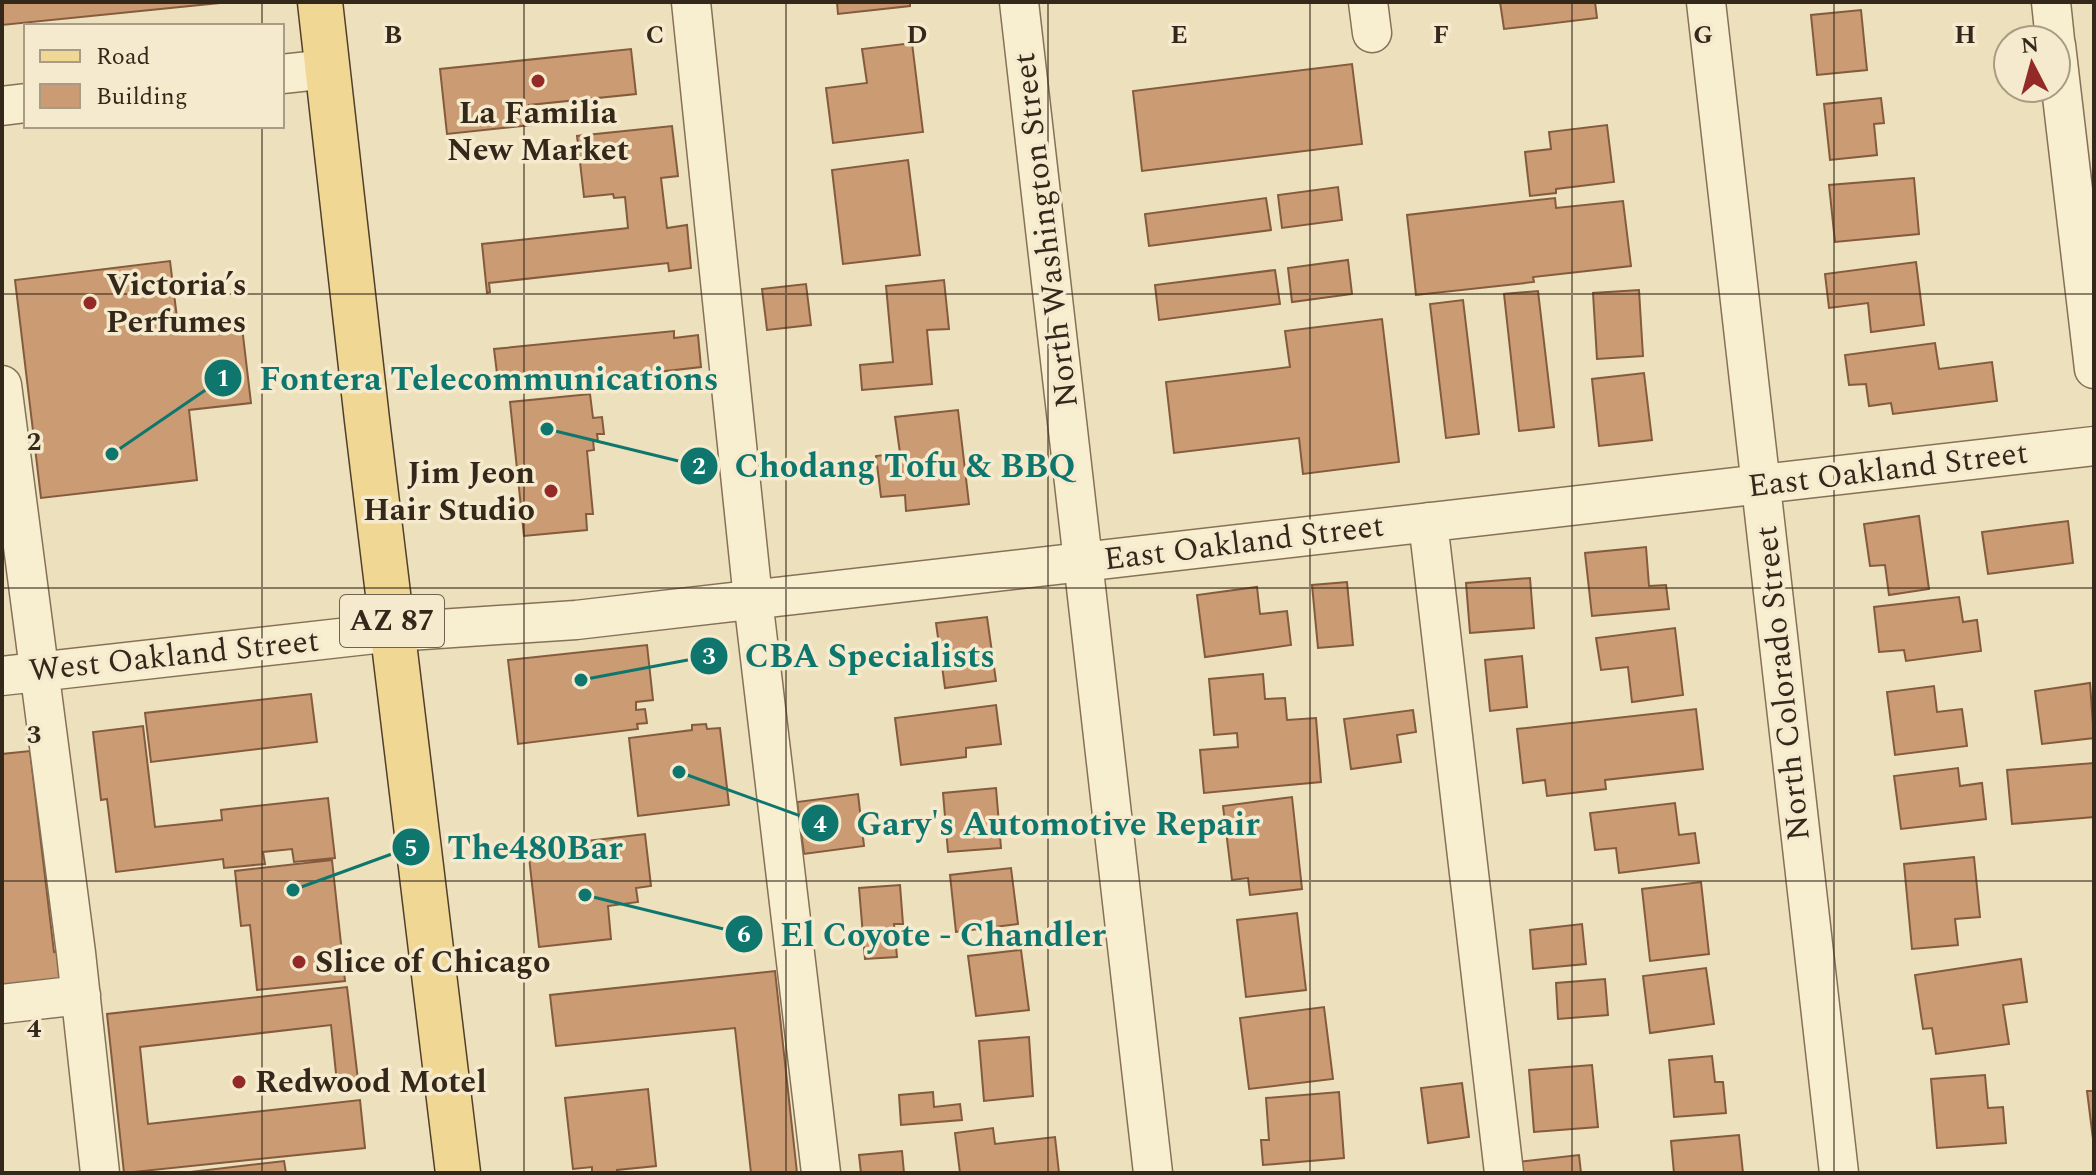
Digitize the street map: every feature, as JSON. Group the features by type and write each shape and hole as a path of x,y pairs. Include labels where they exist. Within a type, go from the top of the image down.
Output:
{"main road":[{"name":"AZ 87","path":"320,2 458,1173"}],"street":[{"path":"691,2 753,599 821,1173"},
{"name":"North Washington Street","path":"1019,2 1153,1173"},
{"name":"North Colorado Street","path":"1706,2 1839,1173"},
{"path":"2051,2 2054,24"},
{"path":"284,74 328,69"},
{"path":"2,106 24,103"},
{"path":"2063,104 2094,369"},
{"path":"2,385 41,672 100,1173"},
{"name":"East Oakland Street","path":"393,632 576,620 2094,446"},
{"path":"1428,522 1504,1173"},
{"name":"West Oakland Street","path":"2,676 393,632"},
{"path":"2,1004 81,995"}],"building":[{"path":"2,2 230,2 2,25"},
{"path":"837,2 910,2 910,6 838,14"},
{"path":"1500,2 1595,2 1597,18 1504,29"},
{"path":"1861,10 1867,70 1817,75 1811,15"},
{"path":"912,43 923,132 833,143 826,88 867,83 862,49"},
{"name":"La Familia New Market","path":"631,49 636,94 529,105 531,125 447,134 440,69"},
{"path":"1352,64 1362,144 1142,171 1133,91"},
{"path":"1881,98 1884,123 1874,124 1877,155 1830,160 1824,104"},
{"path":"1607,125 1614,182 1556,189 1556,193 1530,196 1525,152 1551,149 1549,132"},
{"path":"672,126 678,176 661,178 667,228 687,225 691,268 669,271 668,263 489,283 490,292 487,293 482,244 628,228 625,197 614,198 613,194 584,197 577,136"},
{"path":"908,160 920,255 843,264 832,170"},
{"path":"1914,178 1919,234 1835,242 1829,185"},
{"path":"1338,187 1342,220 1282,228 1278,195"},
{"path":"1266,198 1271,230 1149,246 1145,214"},
{"path":"1555,198 1556,208 1623,201 1631,266 1533,277 1534,282 1416,295 1407,215"},
{"path":"1348,260 1352,294 1292,302 1288,268"},
{"path":"170,261 179,334 242,327 251,403 189,410 197,480 41,498 15,280"},
{"path":"1916,262 1924,325 1871,332 1868,303 1829,308 1825,274"},
{"path":"1275,270 1280,304 1159,320 1155,285"},
{"path":"944,280 949,329 927,330 932,384 862,390 860,365 893,362 886,286"},
{"path":"806,284 811,325 767,330 762,289"},
{"path":"1639,290 1643,356 1597,359 1593,293"},
{"path":"1538,291 1554,427 1519,431 1504,294"},
{"path":"1463,300 1479,434 1446,438 1430,304"},
{"path":"1382,319 1399,462 1303,474 1299,438 1174,453 1166,382 1290,367 1285,331"},
{"path":"674,331 674,338 698,335 701,367 499,390 494,349"},
{"path":"1935,343 1939,369 1992,362 1997,401 1893,414 1891,403 1869,406 1866,384 1849,385 1845,355"},
{"path":"1644,373 1652,440 1599,446 1592,379"},
{"path":"590,394 593,418 602,417 604,434 597,434 598,441 593,440 594,450 587,451 593,514 586,514 587,530 524,536 510,402"},
{"path":"958,410 969,504 906,511 905,495 881,497 876,456 900,453 895,417"},
{"path":"1919,516 1929,589 1889,595 1885,565 1870,566 1864,524"},
{"path":"2068,521 2073,563 1988,574 1982,532"},
{"path":"1646,547 1649,586 1666,585 1669,609 1592,616 1585,553"},
{"path":"1530,578 1534,628 1470,633 1466,583"},
{"path":"1347,582 1353,645 1318,648 1312,585"},
{"path":"1257,587 1260,614 1287,611 1291,645 1205,657 1197,595"},
{"path":"1959,597 1963,622 1977,620 1981,651 1906,661 1904,650 1879,652 1874,607"},
{"path":"987,617 996,681 945,688 936,623"},
{"path":"1675,628 1683,695 1632,702 1628,667 1601,670 1596,638"},
{"path":"647,645 653,700 636,702 636,710 645,709 647,723 637,724 638,729 518,744 508,660"},
{"path":"1522,656 1527,707 1490,711 1485,660"},
{"path":"1263,674 1265,699 1285,698 1287,720 1316,718 1321,782 1204,793 1200,750 1238,747 1237,733 1214,735 1209,679"},
{"path":"2090,683 2094,738 2042,744 2035,691"},
{"path":"1934,686 1937,712 1962,709 1967,746 1895,755 1887,692"},
{"path":"311,694 317,742 151,762 145,713"},
{"path":"996,705 1001,744 966,748 966,757 901,765 895,718"},
{"path":"1696,709 1703,769 1605,780 1606,789 1547,796 1545,780 1523,783 1517,729"},
{"path":"1413,710 1416,732 1397,735 1401,762 1351,769 1344,719"},
{"path":"706,724 707,729 720,728 729,805 638,816 629,738 692,730 692,725"},
{"path":"143,726 155,827 222,820 221,810 328,798 335,858 294,862 292,849 263,852 265,864 224,868 223,859 116,872 107,799 101,800 93,732"},
{"path":"30,751 54,952 59,951 62,979 2,986 2,754"},
{"path":"2094,763 2094,817 2012,824 2007,770"},
{"path":"1958,768 1960,786 1982,783 1986,819 1901,829 1894,776"},
{"path":"996,788 1001,848 948,852 943,793"},
{"path":"858,794 864,846 804,854 797,802"},
{"path":"1292,797 1302,889 1250,895 1248,878 1232,880 1223,806"},
{"path":"1675,803 1679,835 1695,833 1699,863 1619,873 1616,848 1595,850 1590,813"},
{"path":"645,834 651,886 636,888 638,902 608,906 611,939 539,947 528,848"},
{"path":"1974,857 1980,917 1955,919 1958,945 1912,949 1904,864"},
{"path":"332,860 345,981 257,990 250,925 241,926 235,871"},
{"path":"1011,868 1018,924 956,932 950,875"},
{"path":"1701,882 1709,954 1650,961 1642,889"},
{"path":"900,885 903,924 894,924 897,957 865,959 859,888"},
{"path":"1297,913 1306,990 1246,997 1237,920"},
{"path":"1582,924 1586,964 1533,969 1530,930"},
{"path":"1021,950 1029,1010 976,1016 968,956"},
{"path":"2021,959 2027,1002 2003,1005 2009,1044 1936,1054 1932,1028 1923,1029 1915,975"},
{"path":"1706,968 1714,1024 1650,1033 1643,976"},
{"path":"775,971 797,1173 751,1173 735,1028 556,1046 550,995"},
{"path":"1605,979 1608,1015 1558,1019 1556,983"},
{"path":"347,987 358,1080 337,1083 331,1025 140,1047 148,1124 360,1100 365,1148 124,1173 107,1014"},
{"path":"1324,1007 1333,1079 1249,1089 1240,1018"},
{"path":"1029,1037 1033,1096 984,1101 979,1041"},
{"path":"1712,1056 1715,1082 1723,1082 1726,1113 1674,1117 1669,1060"},
{"path":"1592,1065 1598,1127 1534,1132 1529,1070"},
{"path":"1985,1075 1988,1108 2003,1107 2006,1143 1937,1148 1931,1079"},
{"path":"1462,1083 1469,1137 1428,1143 1421,1088"},
{"path":"648,1089 656,1166 617,1170 617,1173 592,1173 592,1167 573,1169 565,1098"},
{"path":"2087,1091 2094,1091 2094,1139 2093,1139"},
{"path":"933,1092 934,1107 960,1104 962,1120 901,1125 899,1095"},
{"path":"1339,1092 1344,1158 1263,1165 1261,1140 1269,1140 1266,1098"},
{"path":"993,1128 995,1144 1055,1137 1059,1173 960,1173 955,1133"},
{"path":"1739,1135 1743,1173 1674,1173 1671,1141"},
{"path":"902,1151 904,1173 861,1173 859,1155"},
{"path":"1579,1155 1581,1173 1519,1173 1518,1162"},
{"path":"284,1161 286,1173 182,1173"}],"place":[{"name":"La Familia New Market","path":"538,81"},
{"name":"Victoria’s Perfumes","path":"90,303"},
{"name":"Chodang Tofu & BBQ","path":"547,429"},
{"name":"Fontera Telecommunications","path":"112,454"},
{"name":"Jim Jeon Hair Studio","path":"551,491"},
{"name":"CBA Specialists","path":"581,680"},
{"name":"Gary's Automotive Repair","path":"679,772"},
{"name":"The480Bar","path":"293,890"},
{"name":"El Coyote - Chandler","path":"585,895"},
{"name":"Slice of Chicago","path":"299,962"},
{"name":"Redwood Motel","path":"239,1082"}]}
